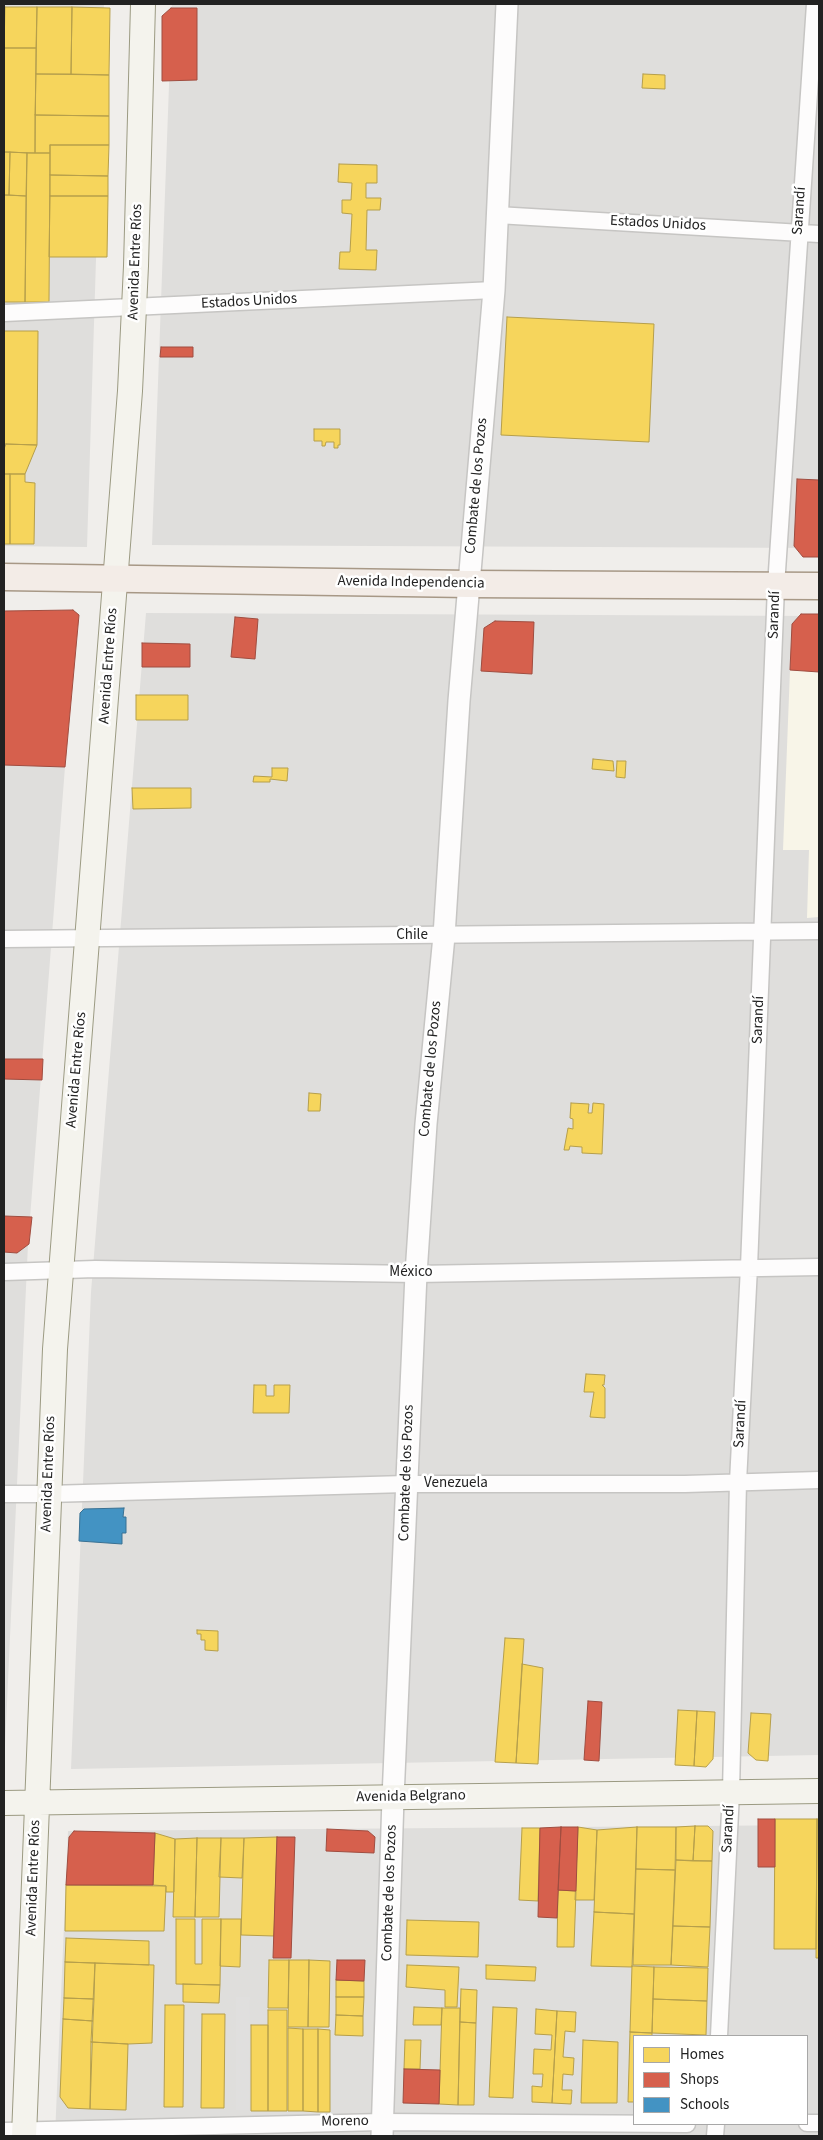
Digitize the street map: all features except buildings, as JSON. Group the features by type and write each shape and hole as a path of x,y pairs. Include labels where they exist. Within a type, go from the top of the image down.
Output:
{"main road":[{"name":"Avenida Entre Ríos","path":"17,2133 37,1803 48,1494 60,1271 116,577 134,308 144,4"},
{"name":"Avenida Independencia","path":"4,577 116,577 469,584 819,586"},
{"name":"Avenida Belgrano","path":"4,1804 819,1791"}],"street":[{"name":"Combate de los Pozos","path":"382,2129 393,1798 416,1274 426,1124 444,936 454,764 494,290 507,4"},
{"name":"Sarandí","path":"720,2035 730,1792 738,1482 749,1267 776,586 798,233 815,4"},
{"name":"Estados Unidos","path":"497,215 819,234"},
{"name":"Estados Unidos","path":"4,313 494,290"},
{"name":"Chile","path":"4,939 819,931"},
{"name":"México","path":"4,1272 94,1269 416,1274 819,1267"},
{"name":"Venezuela","path":"4,1494 406,1484 819,1480"},
{"name":"Moreno","path":"17,2133 633,2125"}],"shaded area":[{"path":"4,4 104,4 87,547 4,546"},
{"path":"172,4 819,4 819,548 152,545"},
{"path":"4,612 77,612 28,1244 4,1768"},
{"path":"146,613 819,616 819,1755 71,1769 91,1292"},
{"path":"790,670 819,672 819,917 807,918 809,850 783,850"},
{"path":"819,1825 819,2136 55,2136 68,1831"},
{"path":"236,1997 250,1997 249,2110 236,2110"}]}
